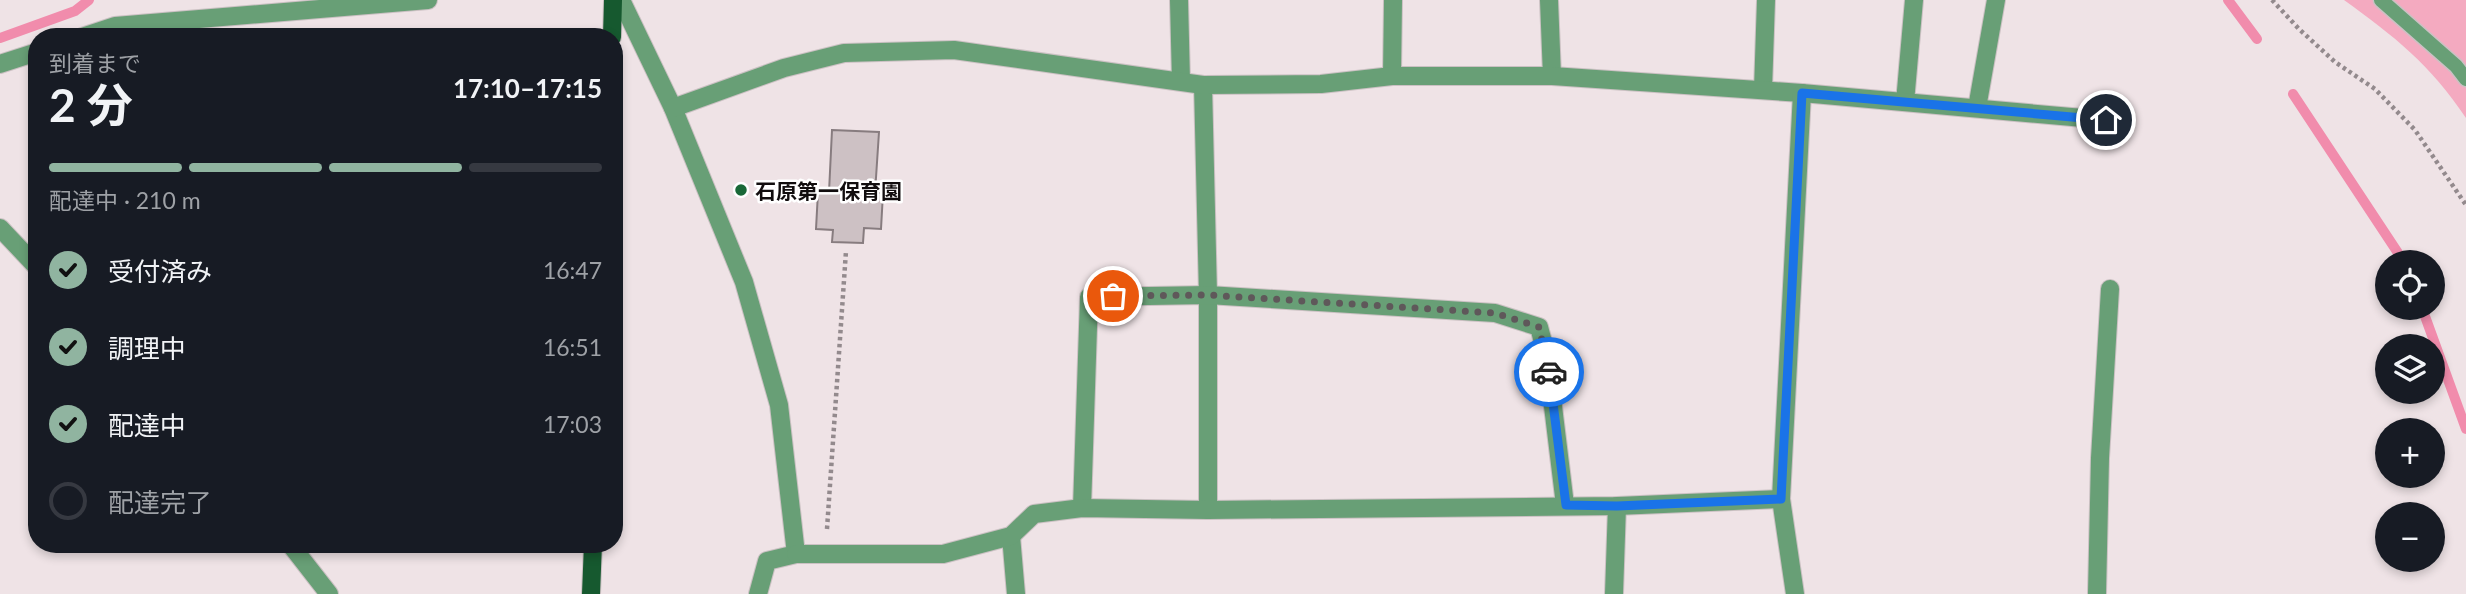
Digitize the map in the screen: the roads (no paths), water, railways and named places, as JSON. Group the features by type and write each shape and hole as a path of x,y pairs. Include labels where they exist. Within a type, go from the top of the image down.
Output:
{"main road":[{"path":"612,28 613,0"},
{"path":"591,594 593,553"}],"street":[{"path":"110,28 428,0"},
{"path":"621,0 673,108 744,282 779,405 796,554"},
{"path":"1179,0 1181,81"},
{"path":"1392,76 1393,0"},
{"path":"1549,0 1552,76"},
{"path":"1763,90 1766,0"},
{"path":"1905,102 1914,0"},
{"path":"1977,108 1996,0"},
{"path":"673,108 784,68 844,52 954,50 1203,85 1321,84 1392,76 1552,76 1802,93 2106,120"},
{"path":"0,64 28,55"},
{"path":"1203,85 1208,295 1208,510"},
{"path":"1795,594 1781,499 1802,93"},
{"path":"0,229 28,258"},
{"path":"2097,594 2100,457 2110,289"},
{"path":"1082,508 1089,297 1208,295 1495,313 1539,327 1547,357 1566,505"},
{"path":"758,594 767,561 796,554 943,554 1011,536 1034,514 1082,508 1208,510 1617,506 1781,499"},
{"path":"1614,594 1617,506"},
{"path":"1011,536 1016,594"},
{"path":"297,553 329,594"}],"lane":[{"path":"2381,0 2456,66 2466,79"}],"waterway":[{"path":"0,38 75,11 89,0"},
{"path":"2228,0 2257,39"},
{"path":"2293,94 2396,250"},
{"path":"2426,320 2466,429"}],"place":[{"name":"石原第一保育園","path":"741,190"}]}
